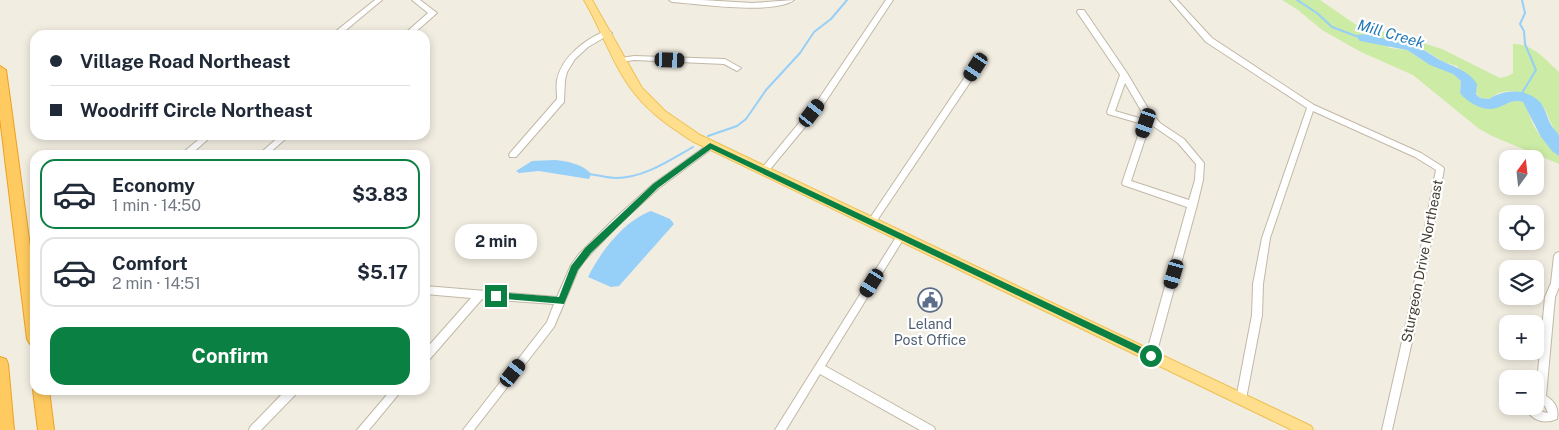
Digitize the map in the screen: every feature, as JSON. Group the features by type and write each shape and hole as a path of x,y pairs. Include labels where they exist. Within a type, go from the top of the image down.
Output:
{"highway":[{"path":"0,70 30,301"},
{"path":"0,364 6,430"},
{"path":"42,395 46,430"}],"main road":[{"path":"588,0 608,34 632,83 660,113 676,126 710,146 1306,430"}],"street":[{"path":"341,30 379,0"},
{"path":"413,30 433,13 415,0"},
{"path":"672,0 764,4 784,4 791,0"},
{"path":"764,171 821,102 890,0"},
{"name":"Sturgeon Drive Northeast","path":"1173,0 1209,40 1311,107 1418,155 1440,169 1413,315 1387,430"},
{"path":"1081,12 1124,75 1146,112 1161,128 1181,141 1200,162 1199,180 1193,205 1151,356"},
{"path":"512,155 561,100 561,80 566,67 595,38 608,34"},
{"path":"621,60 634,58 725,62 738,68"},
{"path":"871,223 976,67"},
{"path":"1124,75 1111,112 1161,128"},
{"path":"1241,399 1257,314 1258,284 1266,238 1311,107"},
{"path":"1146,123 1126,183 1193,205"},
{"path":"190,150 203,140"},
{"path":"268,150 280,140"},
{"path":"468,430 551,324 574,268 593,245 656,186 710,146"},
{"path":"780,430 901,236"},
{"path":"1541,370 1550,297 1556,283 1559,256"},
{"path":"430,290 561,301"},
{"path":"430,351 480,294"},
{"path":"819,368 930,430"},
{"path":"254,430 288,395"},
{"path":"362,430 393,395"},
{"path":"1538,415 1555,419 1553,409 1544,401"}],"green space":[{"path":"1282,0 1320,0 1355,24 1442,49 1500,78 1513,73 1513,44 1520,44 1532,49 1559,72 1559,136 1542,105 1534,98 1510,91 1499,93 1489,99 1480,98 1457,66 1444,62 1421,48 1385,40 1371,34 1390,48 1407,50 1422,60 1453,74 1461,81 1460,93 1475,104 1486,107 1498,107 1515,101 1523,102 1537,132 1559,156 1559,164 1544,158 1544,150 1526,150 1478,128 1413,75 1361,52 1322,30 1298,10"}],"water":[{"path":"1371,34 1419,48 1470,75 1477,84 1476,94 1480,98 1489,99 1508,92 1521,92 1534,97 1542,104 1551,125 1559,136 1559,156 1552,151 1541,137 1523,102 1515,101 1492,109 1479,107 1460,93 1461,81 1453,74 1430,65 1407,50 1360,41 1355,35"},
{"path":"555,160 579,165 591,174 589,179 539,171 519,173 516,171 532,161"},
{"path":"651,211 670,219 674,224 619,286 611,287 588,277 614,238 632,222"}],"waterway":[{"path":"708,136 737,126 746,119 766,90 800,53 814,32 831,19 847,0"},
{"name":"Mill Creek","path":"1297,0 1317,13 1332,27 1356,36"},
{"path":"1522,0 1525,13 1520,24 1524,31 1525,44 1536,70 1522,93"},
{"path":"589,174 609,178 637,175 666,163 693,147"}],"place":[{"name":"Leland Post Office","path":"930,300"}],"route":[{"path":"496,296 561,301 574,268 582,257 616,222 656,186 710,146 1151,356"}]}
